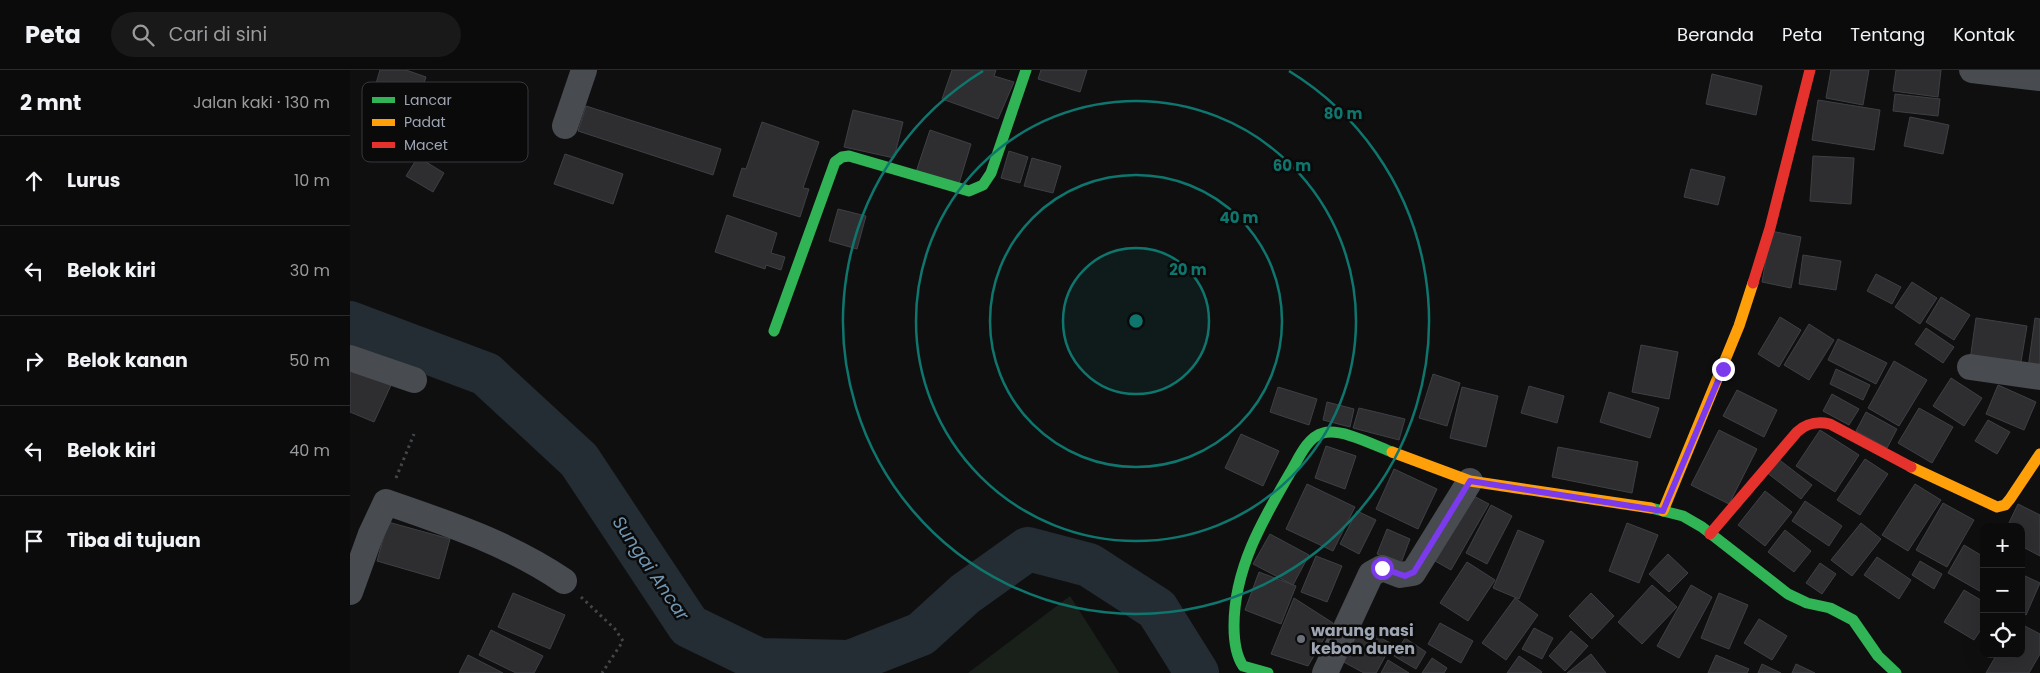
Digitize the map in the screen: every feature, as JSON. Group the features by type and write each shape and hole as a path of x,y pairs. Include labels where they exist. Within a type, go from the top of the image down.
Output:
{"street":[{"path":"565,126 584,70"},
{"path":"774,331 835,162 842,157 850,156 969,191 978,190 984,185 991,173 1026,70"},
{"path":"1663,511 1739,326 1770,228 1810,70"},
{"path":"1974,70 2040,78"},
{"path":"350,358 414,380"},
{"path":"1970,367 2040,377"},
{"path":"1710,534 1797,432 1806,425 1815,422 1830,424 1894,459 1994,506 2005,505 2040,454"},
{"path":"1268,673 1244,666 1236,655 1234,630 1238,584 1252,541 1310,440 1325,431 1340,432 1470,481 1663,511 1683,516 1710,534 1788,594 1807,602 1830,608 1853,620 1878,656 1896,673"},
{"path":"1325,673 1371,574 1382,568 1405,576 1414,572 1470,481"},
{"path":"350,592 371,534 386,502 464,529 542,566 564,581"}],"path":[{"path":"386,502 414,434"},
{"path":"564,581 615,629 623,640 602,673"}],"shaded area":[{"path":"1070,596 1119,673 968,673"}],"building":[{"path":"380,70 406,70 426,77 424,82 376,82"},
{"path":"952,70 996,70 994,76 1014,82 998,119 942,99"},
{"path":"1041,70 1087,70 1080,92 1038,79"},
{"path":"1831,70 1869,70 1863,105 1826,98"},
{"path":"1896,70 1941,70 1938,97 1893,91"},
{"path":"1712,74 1762,86 1756,115 1706,104"},
{"path":"1895,94 1940,99 1938,116 1893,111"},
{"path":"1818,100 1880,110 1874,150 1812,140"},
{"path":"586,106 721,149 713,175 578,131"},
{"path":"853,110 903,122 894,158 844,147"},
{"path":"1910,117 1949,125 1943,154 1904,146"},
{"path":"762,122 819,142 803,188 809,189 800,217 733,196 742,168 746,169"},
{"path":"930,130 971,144 958,187 916,172"},
{"path":"1009,151 1028,157 1020,183 1001,178"},
{"path":"565,154 623,174 613,204 554,184"},
{"path":"1813,156 1854,158 1851,204 1810,201"},
{"path":"1032,158 1061,166 1053,193 1024,186"},
{"path":"415,162 426,162 444,173 433,192 406,176"},
{"path":"1691,169 1725,177 1718,205 1684,197"},
{"path":"838,209 866,216 857,249 829,241"},
{"path":"727,215 777,233 771,253 785,257 781,270 766,265 765,269 715,252"},
{"path":"1771,231 1801,237 1791,288 1762,282"},
{"path":"1803,255 1841,261 1836,290 1799,284"},
{"path":"1876,274 1901,287 1892,304 1867,291"},
{"path":"1912,282 1937,298 1920,324 1895,307"},
{"path":"1941,297 1970,315 1954,340 1926,322"},
{"path":"1780,317 1801,330 1779,367 1758,354"},
{"path":"1976,318 2027,326 2020,368 1970,360"},
{"path":"2035,318 2040,319 2040,369 2028,368"},
{"path":"1809,324 1834,340 1809,380 1784,365"},
{"path":"1926,328 1954,347 1943,363 1915,344"},
{"path":"1838,339 1887,363 1876,384 1828,360"},
{"path":"1641,345 1678,352 1669,399 1632,392"},
{"path":"1894,361 1927,380 1899,426 1868,408"},
{"path":"350,364 392,383 374,422 350,412"},
{"path":"1836,369 1870,385 1863,400 1830,384"},
{"path":"1433,374 1460,383 1447,426 1419,418"},
{"path":"1951,378 1982,398 1964,426 1933,406"},
{"path":"1998,385 2036,402 2024,430 1986,414"},
{"path":"1529,386 1564,396 1557,423 1521,413"},
{"path":"1278,387 1317,399 1309,425 1270,412"},
{"path":"1462,387 1498,396 1486,447 1450,438"},
{"path":"1737,390 1777,410 1764,437 1723,416"},
{"path":"1609,392 1659,408 1650,438 1600,422"},
{"path":"1832,394 1859,409 1849,425 1823,411"},
{"path":"1327,402 1354,409 1350,427 1323,420"},
{"path":"1359,408 1405,419 1399,440 1353,428"},
{"path":"1919,408 1953,427 1932,463 1898,443"},
{"path":"1866,412 1897,429 1887,448 1856,431"},
{"path":"1988,420 2010,432 1997,454 1975,441"},
{"path":"1719,430 1757,449 1729,504 1691,485"},
{"path":"1820,430 1859,455 1835,492 1796,466"},
{"path":"1241,434 1279,451 1263,486 1225,468"},
{"path":"1326,446 1356,456 1345,489 1315,478"},
{"path":"1558,447 1638,462 1632,493 1552,477"},
{"path":"1777,458 1812,485 1801,499 1766,472"},
{"path":"1865,459 1888,474 1860,515 1837,500"},
{"path":"1394,469 1437,489 1418,529 1376,509"},
{"path":"1307,484 1355,507 1333,551 1286,529"},
{"path":"1915,484 1941,500 1908,551 1882,535"},
{"path":"1765,491 1792,512 1765,546 1738,525"},
{"path":"1466,492 1489,504 1451,570 1428,557"},
{"path":"1805,501 1842,526 1829,546 1792,521"},
{"path":"1943,503 1974,520 1947,567 1916,550"},
{"path":"2018,504 2040,515 2040,556 2025,548 2025,523 2009,523"},
{"path":"1491,505 1512,516 1487,564 1466,553"},
{"path":"1357,511 1376,520 1359,554 1340,544"},
{"path":"388,522 450,539 439,579 377,561"},
{"path":"1627,523 1658,535 1639,583 1609,571"},
{"path":"1861,523 1881,539 1852,576 1831,560"},
{"path":"1387,529 1410,539 1401,563 1377,554"},
{"path":"1518,530 1544,541 1519,599 1493,588"},
{"path":"1785,530 1811,551 1794,572 1768,552"},
{"path":"1270,534 1309,555 1293,585 1253,564"},
{"path":"1964,545 1980,555 1980,591 1948,573"},
{"path":"1668,554 1688,573 1669,592 1649,574"},
{"path":"1316,556 1342,566 1327,602 1301,592"},
{"path":"1877,557 1911,580 1899,599 1864,575"},
{"path":"1920,561 1942,574 1934,589 1912,575"},
{"path":"1467,562 1495,580 1468,621 1440,603"},
{"path":"1820,563 1836,574 1822,594 1806,583"},
{"path":"1259,572 1296,586 1281,624 1245,610"},
{"path":"2025,576 2040,583 2025,614"},
{"path":"1652,585 1677,607 1642,644 1618,622"},
{"path":"1691,585 1712,597 1679,658 1657,646"},
{"path":"1964,590 1980,600 1980,631 1974,640 1944,622"},
{"path":"513,593 565,615 550,649 498,627"},
{"path":"1591,593 1614,616 1592,639 1569,616"},
{"path":"1719,593 1748,605 1729,649 1701,638"},
{"name":"warung nasi kebon duren","path":"1294,598 1333,623 1308,666 1271,654"},
{"path":"1515,598 1538,615 1506,660 1482,643"},
{"path":"1759,619 1787,636 1772,660 1744,643"},
{"path":"1440,623 1473,641 1461,663 1428,644"},
{"path":"1357,625 1392,644 1376,673 1364,673 1338,659"},
{"path":"2025,626 2040,634 2040,654 2029,673 1986,673 1995,658 2025,658"},
{"path":"1534,628 1553,638 1542,659 1522,649"},
{"path":"491,630 543,656 534,673 516,673 479,655"},
{"path":"1571,631 1588,646 1565,671 1549,656"},
{"path":"1405,638 1426,652 1416,669 1394,656"},
{"path":"1591,654 1606,673 1567,673"},
{"path":"468,655 503,673 459,673"},
{"path":"1716,655 1749,669 1747,673 1708,673"},
{"path":"1519,656 1542,672 1507,673"},
{"path":"1432,658 1447,668 1444,673 1422,673"},
{"path":"1388,660 1409,673 1381,673"},
{"path":"1762,664 1781,673 1758,673"},
{"path":"1796,664 1815,673 1792,673"}],"waterway":[{"name":"Sungai Ancar","path":"350,323 486,374 579,460 689,626 759,660 850,662 921,634 965,594 1028,549 1089,565 1157,609 1197,673"}],"traffic: fast":[{"path":"774,331 835,162 842,157 849,156 969,191 983,185 991,173 1026,70"},
{"path":"1268,673 1243,666 1240,661 1235,641 1235,605 1244,565 1260,527 1280,491 1300,456 1317,435 1330,432 1348,435 1392,452"},
{"path":"1651,508 1683,516 1702,527 1788,594 1807,603 1830,608 1853,620 1878,656 1896,673"}],"traffic: slow":[{"path":"1663,511 1739,326 1753,283"},
{"path":"1392,452 1470,481 1651,508"},
{"path":"1911,467 1997,507 2005,505 2010,499 2040,454"}],"traffic: jam":[{"path":"1753,283 1770,228 1810,70"},
{"path":"1710,534 1797,432 1808,425 1816,423 1830,424 1911,467"}],"place":[{"name":"warung nasi kebon duren","path":"1301,639"}],"route":[{"path":"1382,568 1405,576 1413,573 1470,481 1663,511 1723,369"}]}
